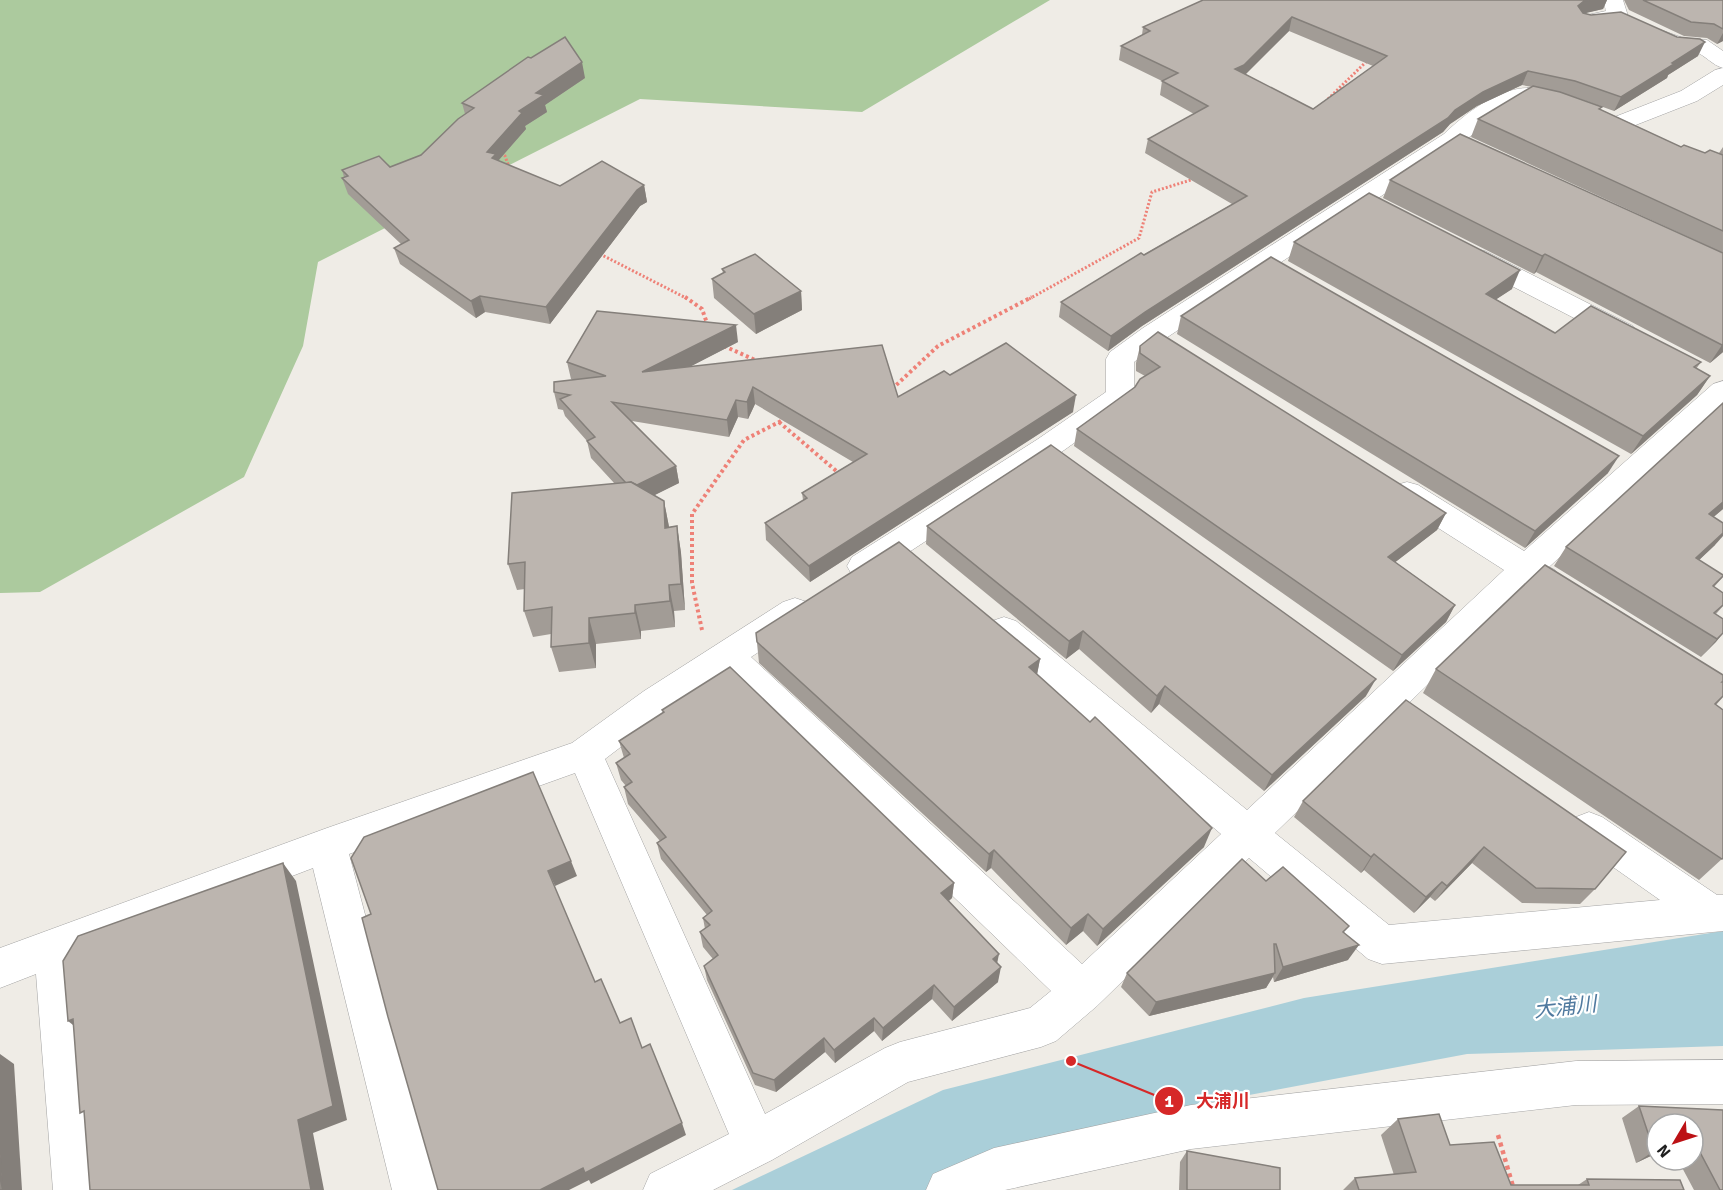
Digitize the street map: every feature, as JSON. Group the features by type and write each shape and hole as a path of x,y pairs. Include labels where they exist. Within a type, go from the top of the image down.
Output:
{"street":[{"path":"1585,21 1616,8 1679,44 1699,45 1713,39 1723,39"},
{"path":"1699,45 1723,61"},
{"path":"1651,136 1610,120 1689,96 1723,75"},
{"path":"0,968 327,845 585,754 656,701 1049,446 1120,396 1120,359 1154,334 1276,267 1360,198 1463,144 1486,113 1522,94 1570,106"},
{"path":"1360,198 1391,214"},
{"path":"1453,246 1640,341"},
{"path":"1154,334 1184,353"},
{"path":"666,1190 756,1144 900,1063 1041,1026 1082,992 1527,568 1624,466 1716,382"},
{"path":"1049,446 1078,467"},
{"path":"1386,480 1566,593"},
{"path":"899,543 926,566"},
{"path":"981,612 1382,945 1717,913"},
{"path":"721,659 1082,992"},
{"path":"1365,674 1423,714"},
{"path":"585,754 756,1144"},
{"path":"1567,814 1717,913"},
{"path":"327,845 415,1190"},
{"path":"54,946 76,1190"},
{"path":"949,1190 994,1170 1191,1127 1576,1083 1723,1082"}],"path":[{"path":"1323,104 1366,61 1377,56"},
{"path":"496,151 505,156 510,170"},
{"path":"883,394 909,375 938,346 1011,309 1139,238 1152,192 1200,177"},
{"path":"595,250 690,300 702,309 710,331"},
{"path":"723,346 762,363"},
{"path":"778,422 788,411"},
{"path":"721,659 699,624 692,583 692,514 744,440 786,418"},
{"path":"778,422 841,476 844,483"},
{"path":"1486,1094 1514,1190"}],"green space":[{"path":"0,0 1050,0 862,112 640,99 318,262 303,346 244,477 40,592 0,593"}],"water":[{"path":"1723,931 1723,1046 1467,1054 1201,1104 931,1190 732,1190 943,1090 1304,998"}],"building":[{"path":"1203,0 1589,0 1578,6 1583,13 1591,15 1621,12 1677,37 1700,39 1705,42 1621,97 1575,81 1528,71 1483,92 1455,110 1448,118 1111,336 1061,302 1141,253 1144,255 1247,196 1148,139 1208,106 1162,81 1178,73 1121,46 1150,31 1143,27","holes":["1292,17 1387,56 1313,109 1235,69 1244,65"]},
{"path":"1643,0 1723,0 1723,29 1714,24 1691,22"},
{"path":"565,37 582,62 536,93 544,95 519,111 522,113 487,152 496,154 492,158 560,186 602,161 644,185 637,190 546,307 480,296 471,301 394,248 409,240 342,178 348,176 342,170 379,156 390,167 421,155 458,119 474,108 462,103 528,57 531,58"},
{"path":"1533,86 1560,92 1602,107 1599,109 1681,147 1684,145 1705,153 1710,150 1723,155 1723,231 1478,119"},
{"path":"1460,134 1723,253 1723,344 1545,254 1542,256 1390,180"},
{"path":"1369,193 1520,270 1486,294 1555,333 1591,306 1701,362 1694,367 1710,376 1643,436 1294,242"},
{"path":"755,254 801,291 754,314 712,279 725,272 722,269"},
{"path":"1271,257 1619,456 1535,531 1181,316"},
{"path":"597,311 736,325 642,372 882,345 898,397 944,371 950,375 1006,343 1076,395 809,566 765,523 807,498 802,493 867,454 753,387 747,402 736,400 727,420 612,402 676,466 637,485 631,482 626,483 587,441 595,437 560,399 570,395 554,392 554,382 606,376 567,362"},
{"path":"1158,332 1446,513 1388,557 1455,605 1402,655 1077,429 1135,387 1140,379 1160,367 1140,353 1140,346"},
{"path":"1723,403 1723,502 1709,514 1723,523 1723,533 1696,558 1723,575 1713,586 1723,593 1723,605 1714,613 1723,619 1723,633 1717,639 1566,547"},
{"path":"1051,445 1376,679 1272,775 1165,686 1157,696 1083,631 1069,641 927,526"},
{"path":"631,482 664,501 665,528 677,526 681,584 669,585 670,601 635,605 635,613 589,618 589,643 551,647 552,607 524,611 525,562 508,564 512,493"},
{"path":"899,542 1040,659 1029,667 1090,722 1095,717 1212,828 1103,929 1088,914 1071,928 994,850 989,854 757,642 756,633"},
{"path":"1545,565 1723,675 1723,696 1715,704 1723,710 1722,859 1436,669"},
{"path":"730,667 954,883 941,893 999,954 993,959 1001,967 954,1007 934,985 883,1028 874,1018 834,1050 824,1038 774,1080 753,1073 704,966 718,955 700,932 710,925 703,918 712,911 657,843 666,837 624,787 632,782 616,763 630,754 619,741 664,712 662,710"},
{"path":"1406,700 1626,852 1595,889 1536,888 1484,847 1447,886 1442,882 1426,897 1374,854 1371,857 1303,801"},
{"path":"533,772 571,861 548,871 595,982 601,979 620,1023 631,1018 642,1048 650,1044 682,1123 585,1173 583,1168 540,1190 438,1190 362,918 371,914 351,858 364,837"},
{"path":"1242,859 1266,881 1283,867 1349,926 1343,932 1359,945 1283,967 1276,944 1274,944 1275,973 1156,1002 1127,973"},
{"path":"283,863 333,1106 298,1120 311,1190 90,1190 84,1111 80,1113 73,1019 68,1021 63,961 78,936"},
{"path":"1639,1106 1723,1110 1723,1190 1720,1190 1705,1162 1705,1112 1645,1112 1645,1124"},
{"path":"1439,1114 1450,1145 1494,1142 1511,1185 1589,1185 1587,1179 1680,1180 1684,1190 1359,1190 1355,1178 1416,1172 1398,1119"},
{"path":"1187,1151 1280,1168 1280,1190 1187,1190"},
{"path":"0,1154 2,1190 0,1190"}],"place":[{"name":"大浦川","path":"1071,1061"}]}
